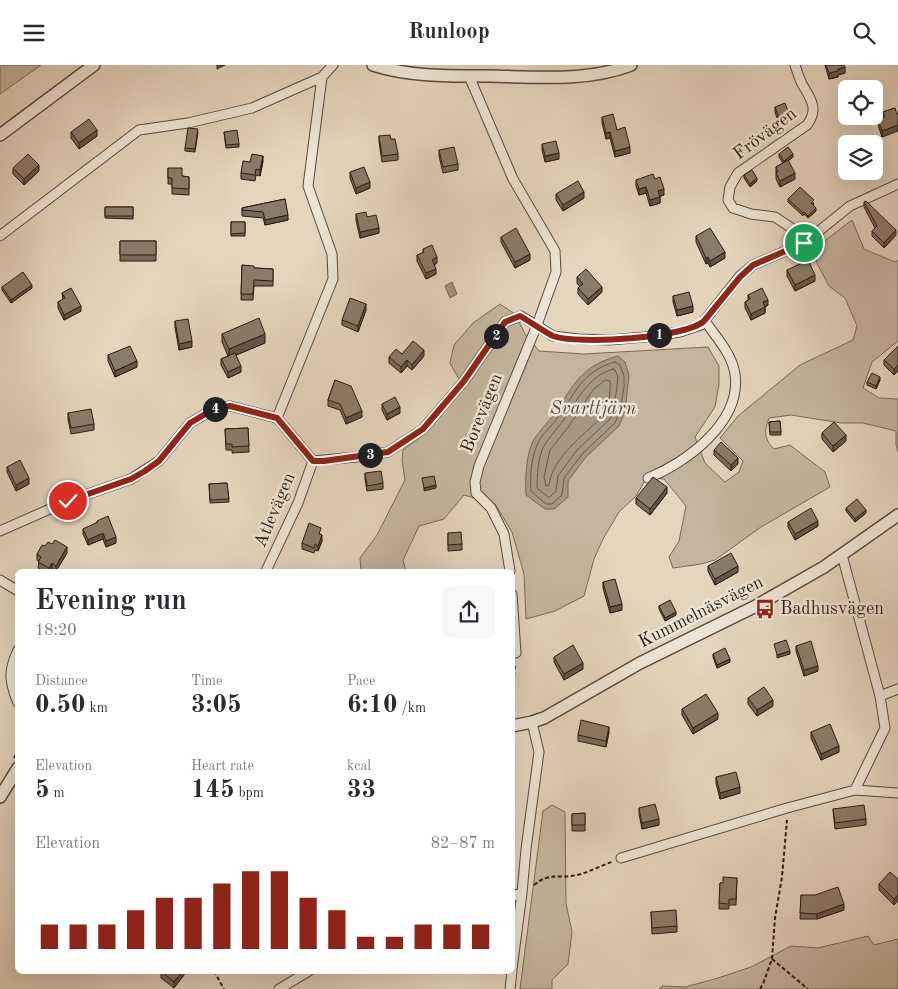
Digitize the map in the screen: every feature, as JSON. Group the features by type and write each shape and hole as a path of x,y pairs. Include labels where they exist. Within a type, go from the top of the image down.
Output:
{"street":[{"path":"0,135 94,65"},
{"path":"0,236 139,130 188,123 252,108 322,77 332,65"},
{"path":"372,65 403,72 469,76 574,77 616,71 631,65"},
{"name":"Frövägen","path":"795,65 801,83 811,99 813,117 808,125 738,173 730,187 728,200 734,208 751,214 775,217 793,229 804,243"},
{"name":"Borevägen","path":"469,76 513,179 555,251 556,272 537,325 482,457 475,482 476,493 491,508 504,535 510,569"},
{"path":"277,418 333,279 332,254 308,186 322,77"},
{"path":"0,531 68,501 131,479 159,461 190,423 214,409 230,406 277,418 313,461 388,452 423,429 464,381 505,322 520,316 553,336 609,340 680,332 700,325 740,277 753,265 804,243 850,206 898,184"},
{"path":"648,478 666,471 703,443 716,431 728,414 734,397 735,372 727,353 704,321"},
{"name":"Atlevägen","path":"267,569 298,503 313,461"},
{"name":"Kummelnäsvägen","path":"515,725 532,723 559,711 640,663 754,607 842,555 898,515"},
{"path":"842,555 880,696 885,728 856,790"},
{"path":"0,580 15,589"},
{"path":"515,638 516,653"},
{"path":"15,656 12,663 10,679 15,694"},
{"path":"880,696 898,689"},
{"path":"515,947 539,752 532,723"},
{"path":"0,797 15,773"},
{"path":"621,858 787,808 856,790 898,793"},
{"path":"515,895 522,893"},
{"path":"279,989 304,974"},
{"path":"510,989 512,974"}],"path":[{"path":"515,665 516,653"},
{"path":"760,989 772,959 775,918 782,877 787,808"},
{"path":"522,893 544,877 551,875 572,876 621,858"},
{"path":"772,959 808,989"},
{"path":"216,974 224,989"}],"shaded area":[{"path":"0,65 41,65 0,94"},
{"path":"852,220 864,249 895,262 898,260 898,341 872,362 863,388 879,398 898,399 898,452 896,431 863,423 841,423 791,415 769,418 766,435 768,442 774,449 790,445 825,472 830,487 761,527 715,560 673,568 669,557 679,541 686,506 664,479 647,477 636,496 619,512 603,539 594,559 584,596 555,611 526,619 524,574 512,532 495,504 464,495 444,519 419,526 403,560 405,569 361,569 360,558 377,535 405,480 402,460 403,450 426,433 464,388 450,363 454,345 473,323 500,304 515,314 525,334 539,351 584,354 708,347 719,366 719,384 715,407 695,437 705,463 725,482 739,472 743,461 720,438 738,416 800,365 853,340 857,326 845,298 829,286 817,263 814,249"},
{"path":"552,805 565,812 566,903 572,932 568,964 552,980 552,989 520,989 543,811"},
{"path":"868,936 874,945 898,939 898,989 659,989 662,986 685,987 715,979 751,967 791,946 818,948"}],"water":[{"path":"452,282 457,294 450,298 445,286"},
{"name":"Svarttjärn","path":"618,356 625,362 629,375 625,412 619,426 586,457 568,481 568,497 554,509 545,509 526,495 527,460 533,441 573,386 587,371 605,360"}],"building":[{"path":"826,65 844,65 845,67 829,73"},
{"path":"785,103 790,117 780,121 775,107"},
{"path":"895,108 898,113 898,125 882,131 880,125 883,125 883,118 885,117 883,112"},
{"path":"613,114 617,130 625,127 630,147 615,151 610,132 606,133 602,117"},
{"path":"89,119 97,130 79,143 71,132"},
{"path":"188,128 198,129 195,149 185,148"},
{"path":"237,130 239,144 226,145 224,132"},
{"path":"390,135 391,139 395,139 398,154 382,156 379,136"},
{"path":"556,141 559,153 545,156 542,144"},
{"path":"454,147 458,164 443,167 439,150"},
{"path":"788,147 793,154 784,161 779,154"},
{"path":"28,154 39,165 24,179 13,168"},
{"path":"252,154 263,156 260,170 256,169 255,175 241,173 243,161 250,162"},
{"path":"788,160 795,173 780,181 776,173 778,172 776,167"},
{"path":"364,167 370,182 356,188 350,172"},
{"path":"168,168 182,168 182,176 189,177 189,189 172,188 172,178 168,178"},
{"path":"752,170 757,178 750,184 744,175"},
{"path":"653,174 655,179 660,177 664,189 658,191 660,197 650,200 646,187 639,189 636,180"},
{"path":"578,181 584,192 563,205 556,194"},
{"path":"800,187 814,200 811,203 816,208 808,216 788,199"},
{"path":"285,199 288,215 265,220 263,212 242,210 242,208"},
{"path":"866,201 896,230 884,243 872,231 877,226 864,202"},
{"path":"105,207 133,207 133,216 105,216"},
{"path":"366,212 367,217 376,215 379,228 360,232 356,214"},
{"path":"231,222 245,222 245,233 231,234"},
{"path":"516,228 530,254 515,262 501,237"},
{"path":"710,228 725,252 710,261 708,257 706,258 696,236"},
{"path":"120,241 156,241 156,255 120,255"},
{"path":"432,245 437,257 432,260 436,269 426,273 417,255 424,252 423,249"},
{"path":"808,260 815,275 795,285 787,270"},
{"path":"242,265 273,269 273,281 254,280 253,294 241,294"},
{"path":"586,269 602,287 588,299 578,288 583,284 577,277"},
{"path":"23,272 32,285 11,300 2,287"},
{"path":"71,288 81,306 64,315 58,302 65,298 62,293"},
{"path":"762,288 768,300 763,302 765,307 751,314 745,302 750,299 748,295"},
{"path":"689,292 693,306 677,310 673,296"},
{"path":"350,298 366,304 358,326 342,320"},
{"path":"259,318 265,334 229,349 222,334"},
{"path":"188,319 192,341 179,344 175,321"},
{"path":"413,341 424,350 412,365 407,360 401,367 389,357 396,349 402,354"},
{"path":"130,346 137,361 115,371 108,355"},
{"path":"898,346 898,365 894,369 884,360"},
{"path":"235,353 241,366 228,372 221,359"},
{"path":"872,373 880,377 876,386 867,382"},
{"path":"335,380 351,386 362,411 346,418 340,404 328,400"},
{"path":"395,397 400,407 387,414 382,404"},
{"path":"91,409 94,424 71,428 68,413"},
{"path":"780,421 781,432 770,432 769,422"},
{"path":"834,422 846,435 833,446 822,433"},
{"path":"248,428 249,446 232,447 232,444 226,444 225,429"},
{"path":"721,442 738,458 731,465 714,450"},
{"path":"20,460 29,478 16,485 7,467"},
{"path":"381,471 383,483 367,486 365,473"},
{"path":"434,476 436,485 424,488 422,478"},
{"path":"653,477 667,487 650,509 636,498"},
{"path":"227,483 229,499 210,500 209,484"},
{"path":"857,499 866,510 855,519 846,508"},
{"path":"811,508 818,521 795,534 788,522"},
{"path":"108,516 116,537 106,541 103,533 88,540 83,529"},
{"path":"309,523 321,528 319,534 322,535 318,546 315,544 314,548 302,543"},
{"path":"461,532 462,544 448,545 448,533"},
{"path":"55,540 67,547 56,566 52,563 49,568 38,562 41,557 37,554 42,545 45,546 48,542 52,544"},
{"path":"731,553 738,566 715,579 708,566"},
{"path":"615,579 622,604 610,607 603,582"},
{"path":"670,600 676,612 665,618 659,606"},
{"path":"786,640 790,651 777,655 774,644"},
{"path":"811,641 818,666 804,670 796,646"},
{"path":"573,645 583,663 564,674 554,657"},
{"path":"725,648 730,659 717,665 713,654"},
{"path":"764,687 773,700 757,710 748,698"},
{"path":"706,694 718,713 693,728 682,709"},
{"path":"581,720 609,727 606,741 578,735"},
{"path":"830,724 839,746 821,754 811,732"},
{"path":"736,772 740,787 720,793 716,777"},
{"path":"655,804 659,819 642,823 639,808"},
{"path":"864,805 866,819 835,823 833,809"},
{"path":"585,813 585,825 572,825 572,814"},
{"path":"890,872 898,879 898,895 894,899 879,884"},
{"path":"723,877 737,878 736,899 729,899 729,904 719,903 720,883 723,883"},
{"path":"838,887 844,904 817,914 800,913 801,895 815,895"},
{"path":"676,910 677,926 652,928 651,912"},
{"path":"165,974 181,974 174,982"}],"place":[{"name":"Badhusvägen","path":"765,609"}],"route":[{"path":"68,501 131,479 145,471 159,461 190,423 214,409 230,406 277,418 313,461 388,452 423,429 464,381 505,322 520,316 553,336 579,339 609,340 680,332 700,325 740,277 753,265 804,243"}]}
